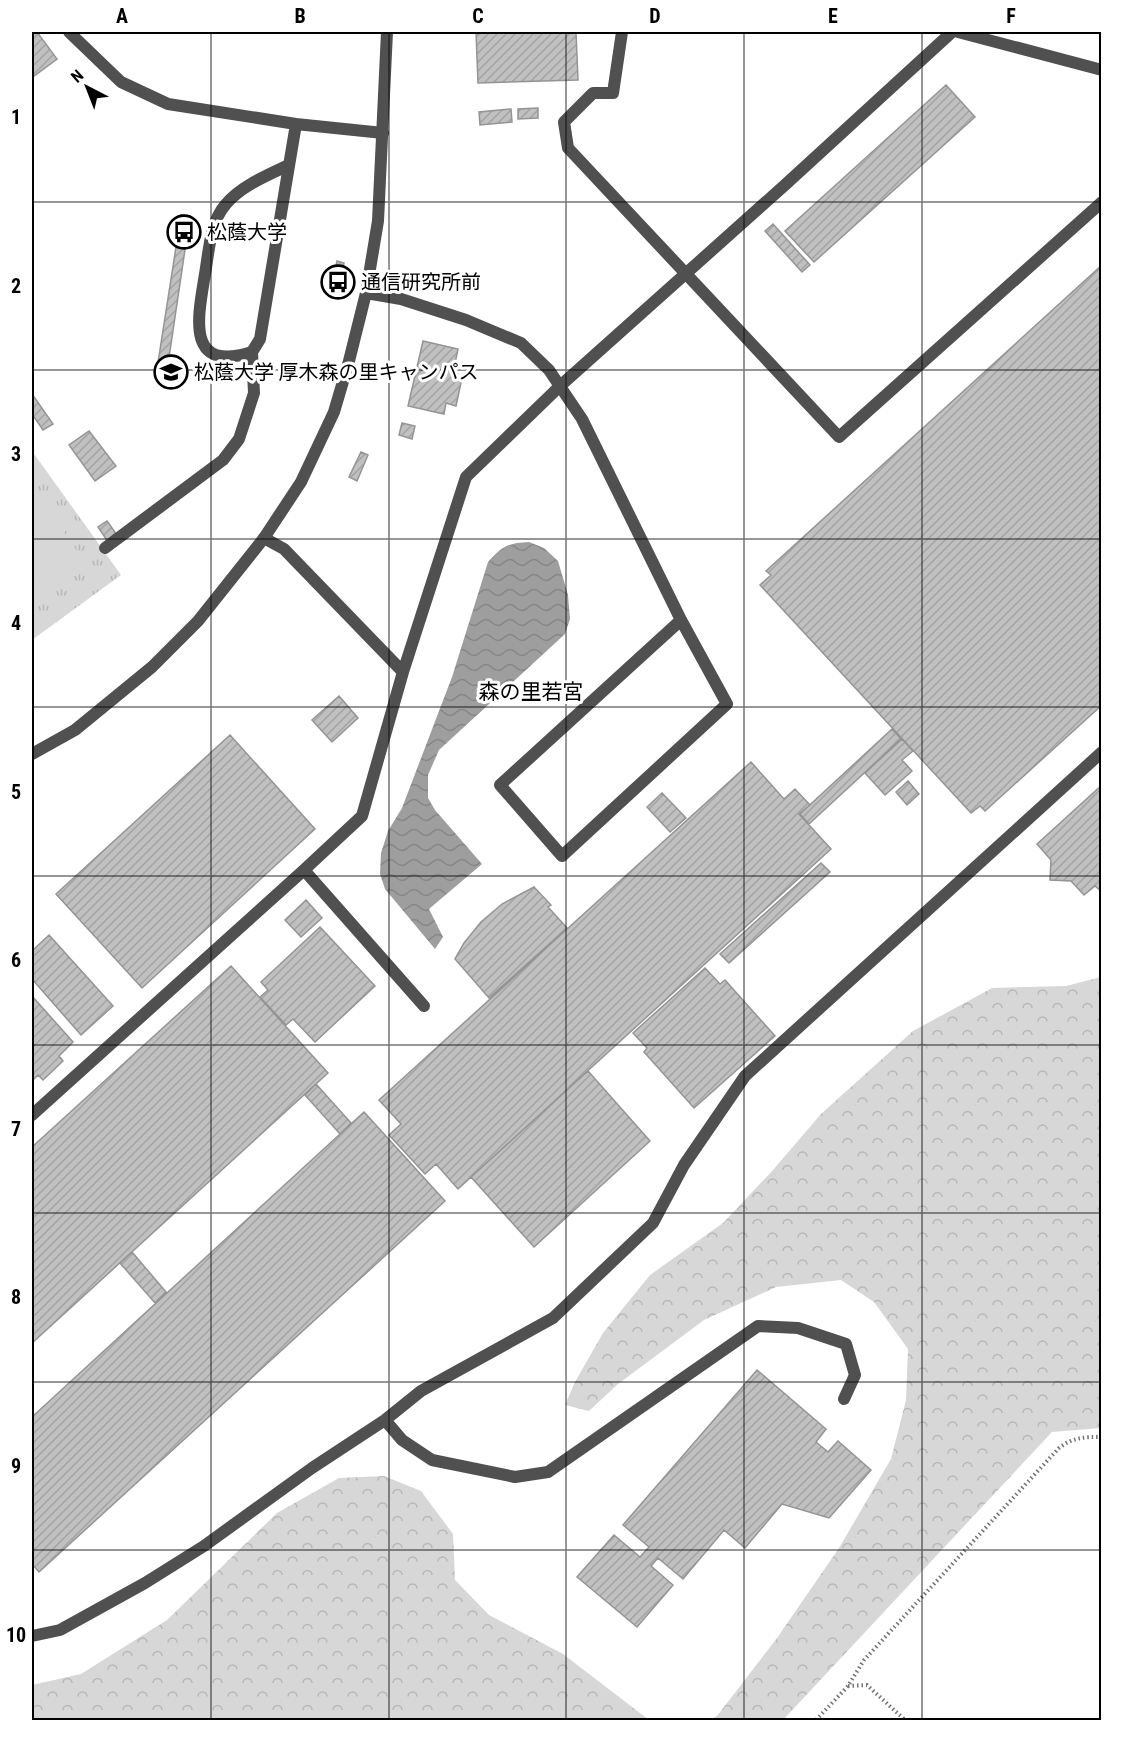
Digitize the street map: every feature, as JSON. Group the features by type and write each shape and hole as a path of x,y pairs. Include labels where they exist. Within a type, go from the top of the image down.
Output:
{"street":[{"path":"69,32 121,82 168,104 296,124 383,133"},
{"path":"32,754 75,730 152,667 198,621 264,538 301,482 334,412 366,293 378,221 387,32"},
{"path":"622,32 613,93 593,93 564,122 568,148 839,437 1101,202"},
{"path":"32,1115 362,816 403,672 466,477 560,386 952,32"},
{"path":"958,32 1101,70"},
{"path":"105,548 223,460 239,439 254,393 252,352 260,339 296,124"},
{"path":"252,352 232,358 215,354 202,342 198,327 212,234 217,218 226,203 246,188 289,165"},
{"path":"366,293 412,303 466,320 521,343 549,370 582,419 681,620 727,704 562,856 500,786 681,620"},
{"path":"264,538 284,549 403,672"},
{"path":"32,1636 60,1630 145,1583 204,1546 312,1468 386,1420 421,1391 553,1318 653,1223 684,1165 745,1076 1101,752"},
{"path":"304,870 424,1006"},
{"path":"386,1420 402,1440 432,1460 515,1477 548,1472 758,1326 798,1328 846,1344 855,1375 844,1399"}],"path":[{"path":"816,1720 848,1686 864,1660 1059,1448 1069,1440 1101,1437"},
{"path":"848,1686 867,1685 905,1720"}],"green space":[{"path":"32,451 121,575 32,640"},
{"path":"32,487 87,565 48,593 32,569"},
{"path":"1101,977 1101,1428 1052,1432 783,1720 710,1720 717,1716 777,1638 839,1548 891,1459 906,1400 908,1349 874,1302 841,1280 776,1287 704,1320 618,1384 589,1411 565,1405 575,1382 603,1333 650,1275 723,1223 821,1114 913,1031 992,988 1066,986"},
{"path":"384,1476 421,1491 453,1534 455,1580 489,1615 563,1654 649,1720 32,1720 32,1685 81,1674 167,1620 277,1513 339,1478"}],"water":[{"path":"529,542 544,548 558,561 568,595 570,619 565,634 439,750 428,775 428,798 435,810 482,864 429,909 443,937 435,949 385,889 380,874 381,853 388,831 402,808 452,677 488,562 506,546"}],"building":[{"path":"32,32 37,32 57,59 34,76 32,72"},
{"path":"476,32 576,32 578,80 478,83"},
{"path":"946,85 975,117 814,262 785,231"},
{"path":"538,108 538,118 518,119 518,109"},
{"path":"511,109 512,122 480,125 479,112"},
{"path":"181,215 190,216 167,371 157,369"},
{"path":"773,224 810,265 802,272 765,231"},
{"path":"337,261 344,263 339,287 332,285"},
{"path":"1102,265 1102,705 985,811 980,806 971,813 760,585 771,575 766,571"},
{"path":"423,341 458,349 453,373 462,378 456,406 446,403 444,414 408,406"},
{"path":"32,394 53,424 43,430 32,414"},
{"path":"402,423 415,426 412,439 399,435"},
{"path":"89,431 116,466 95,481 69,445"},
{"path":"361,452 368,455 357,481 349,477"},
{"path":"107,521 117,535 108,542 98,527"},
{"path":"339,696 358,718 332,742 312,720"},
{"path":"892,729 901,739 809,824 800,814"},
{"path":"230,735 315,829 142,988 56,894"},
{"path":"902,739 913,751 902,760 912,771 885,795 865,773"},
{"path":"751,762 784,799 795,789 810,805 799,814 831,849 458,1189 436,1164 425,1174 389,1135 401,1124 379,1100"},
{"path":"908,781 919,794 907,805 896,792"},
{"path":"1102,785 1102,892 1095,886 1084,895 1071,881 1050,880 1051,860 1037,844"},
{"path":"662,793 686,818 670,832 647,807"},
{"path":"821,863 830,872 729,963 720,954"},
{"path":"534,887 551,905 548,907 567,928 489,998 455,959 464,943 481,922 502,904"},
{"path":"306,900 322,918 301,937 285,920"},
{"path":"320,927 375,986 315,1042 293,1019 286,1025 260,997 268,990 261,982"},
{"path":"49,935 113,1006 81,1035 32,979 32,951"},
{"path":"231,966 328,1073 32,1343 32,1147"},
{"path":"705,968 720,984 725,980 775,1036 694,1108 644,1052 647,1048 633,1033"},
{"path":"32,996 73,1042 59,1056 63,1061 43,1080 38,1075 32,1081"},
{"path":"588,1071 650,1141 534,1247 471,1177"},
{"path":"316,1084 351,1123 340,1134 305,1095"},
{"path":"364,1112 445,1201 39,1572 32,1564 32,1417"},
{"path":"132,1252 166,1292 155,1303 120,1263"},
{"path":"757,1370 826,1429 816,1442 828,1452 838,1441 871,1470 829,1518 782,1504 745,1548 724,1530 683,1579 658,1558 651,1566 673,1585 637,1627 577,1577 614,1535 640,1557 649,1547 623,1525"}],"place":[{"name":"松蔭大学","path":"184,232"},
{"name":"通信研究所前","path":"338,282"},
{"name":"松蔭大学 厚木森の里キャンパス","path":"171,372"}],"district":[{"name":"森の里若宮","path":"531,692"}]}
